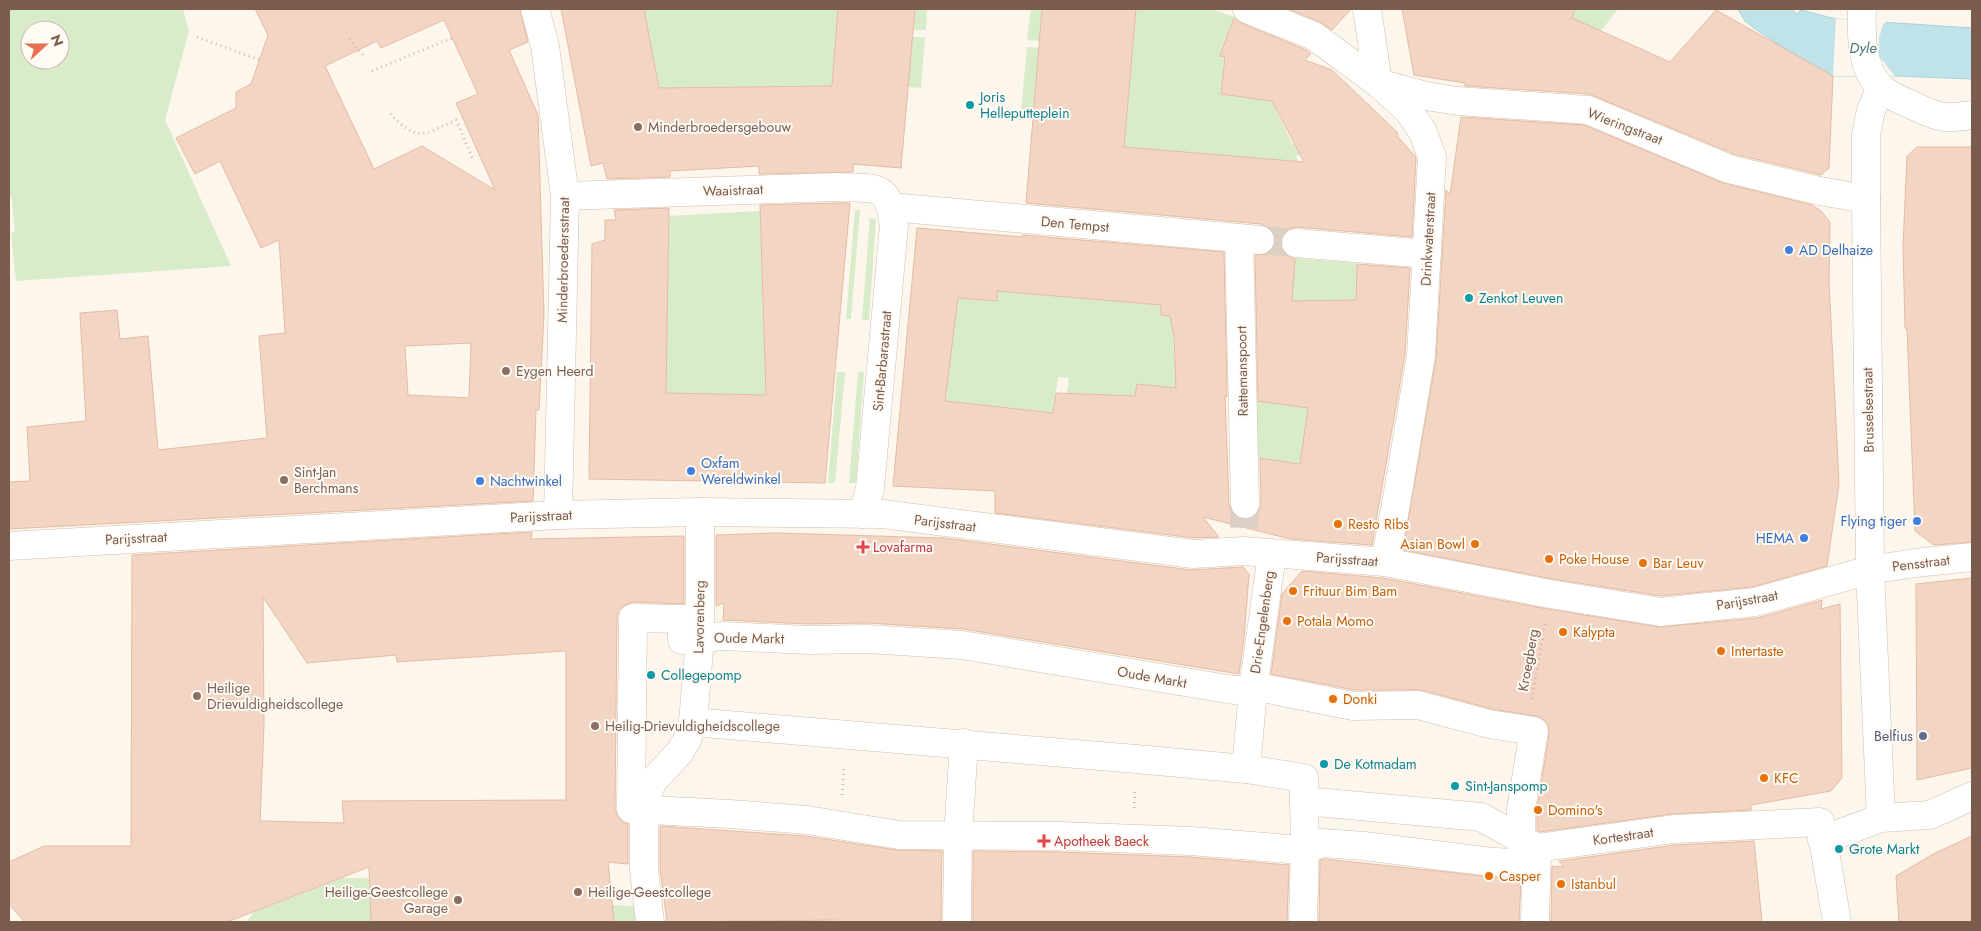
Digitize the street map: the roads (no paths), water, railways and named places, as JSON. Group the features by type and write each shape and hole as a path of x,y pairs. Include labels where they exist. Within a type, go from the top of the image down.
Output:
{"street":[{"name":"Minderbroedersstraat","path":"535,9 545,46 565,196 558,514"},
{"name":"Drinkwaterstraat","path":"1247,9 1314,36 1378,83 1408,110 1422,132 1432,157 1421,356 1385,562"},
{"path":"1367,9 1378,83"},
{"path":"1862,14 1863,45 1866,61 1877,82 1908,104 1939,115 1945,117 1972,115"},
{"name":"Brusselsestraat","path":"1877,82 1866,135 1866,199 1870,570 1881,818"},
{"name":"Wieringstraat","path":"1378,83 1426,96 1458,101 1588,110 1729,169 1820,191 1866,199"},
{"name":"Waaistraat","path":"565,196 836,186 877,189 887,197 891,207"},
{"name":"Den Tempst","path":"891,207 1249,239"},
{"name":"Sint-Barbarastraat","path":"873,514 870,488 894,226 891,207"},
{"name":"Rattemanspoort","path":"1244,528 1249,239"},
{"path":"1296,243 1427,254"},
{"name":"Parijsstraat","path":"9,546 558,514 700,512 873,514 1193,554 1244,528 1272,554 1385,562 1550,594 1661,612 1755,602 1870,570"},
{"name":"Lavorenberg","path":"650,922 644,870 644,811 647,794 653,781 679,753 687,740 693,722 700,638 700,512"},
{"name":"Drie-Engelenberg","path":"1253,690 1272,554"},
{"name":"Pensstraat","path":"1870,570 1972,557"},
{"name":"Oude Markt","path":"644,811 631,809 633,618 682,619 682,640 723,636 807,640 868,639 962,645 1234,690 1268,689 1353,706 1418,706 1490,724 1527,730 1534,732 1521,810 1530,844"},
{"path":"1246,769 1253,690"},
{"path":"693,722 964,743 1246,769 1304,778 1303,922"},
{"path":"957,922 958,836 964,743"},
{"path":"1836,922 1822,840 1881,818 1930,815 1972,796"},
{"path":"1304,801 1481,817 1530,844"},
{"path":"644,811 730,814 807,820 899,835 1059,836 1191,841 1305,849 1323,843 1522,864 1530,844"},
{"name":"Kortestraat","path":"1530,844 1674,829 1820,822 1822,840"},
{"path":"1530,844 1535,922"}],"water":[{"name":"Dyle","path":"1738,9 1791,9 1797,14 1801,10 1836,19 1972,28 1972,79 1833,76 1755,29 1745,21"}],"tunnel":[{"path":"1260,240 1296,243"},
{"path":"1244,528 1245,504"}],"place":[{"name":"Joris Helleputteplein","path":"970,105"},
{"name":"Minderbroedersgebouw","path":"638,127"},
{"name":"AD Delhaize","path":"1789,250"},
{"name":"Zenkot Leuven","path":"1469,298"},
{"name":"Eygen Heerd","path":"506,371"},
{"name":"Oxfam Wereldwinkel","path":"691,471"},
{"name":"Sint-Jan Berchmans","path":"284,480"},
{"name":"Nachtwinkel","path":"480,481"},
{"name":"Flying tiger","path":"1917,521"},
{"name":"Resto Ribs","path":"1338,524"},
{"name":"HEMA","path":"1804,538"},
{"name":"Asian Bowl","path":"1475,544"},
{"name":"Lovafarma","path":"863,547"},
{"name":"Poke House","path":"1549,559"},
{"name":"Bar Leuv","path":"1643,563"},
{"name":"Frituur Bim Bam","path":"1293,591"},
{"name":"Potala Momo","path":"1287,621"},
{"name":"Kalypta","path":"1563,632"},
{"name":"Intertaste","path":"1721,651"},
{"name":"Collegepomp","path":"651,675"},
{"name":"Heilige Drievuldigheidscollege","path":"197,696"},
{"name":"Donki","path":"1333,699"},
{"name":"Heilig-Drievuldigheidscollege","path":"595,726"},
{"name":"Belfius","path":"1923,736"},
{"name":"De Kotmadam","path":"1324,764"},
{"name":"KFC","path":"1764,778"},
{"name":"Sint-Janspomp","path":"1455,786"},
{"name":"Domino's","path":"1538,810"},
{"name":"Apotheek Baeck","path":"1044,841"},
{"name":"Grote Markt","path":"1839,849"},
{"name":"Casper","path":"1489,876"},
{"name":"Istanbul","path":"1561,884"},
{"name":"Heilige-Geestcollege","path":"578,892"},
{"name":"Heilige-Geestcollege Garage","path":"458,900"}]}
